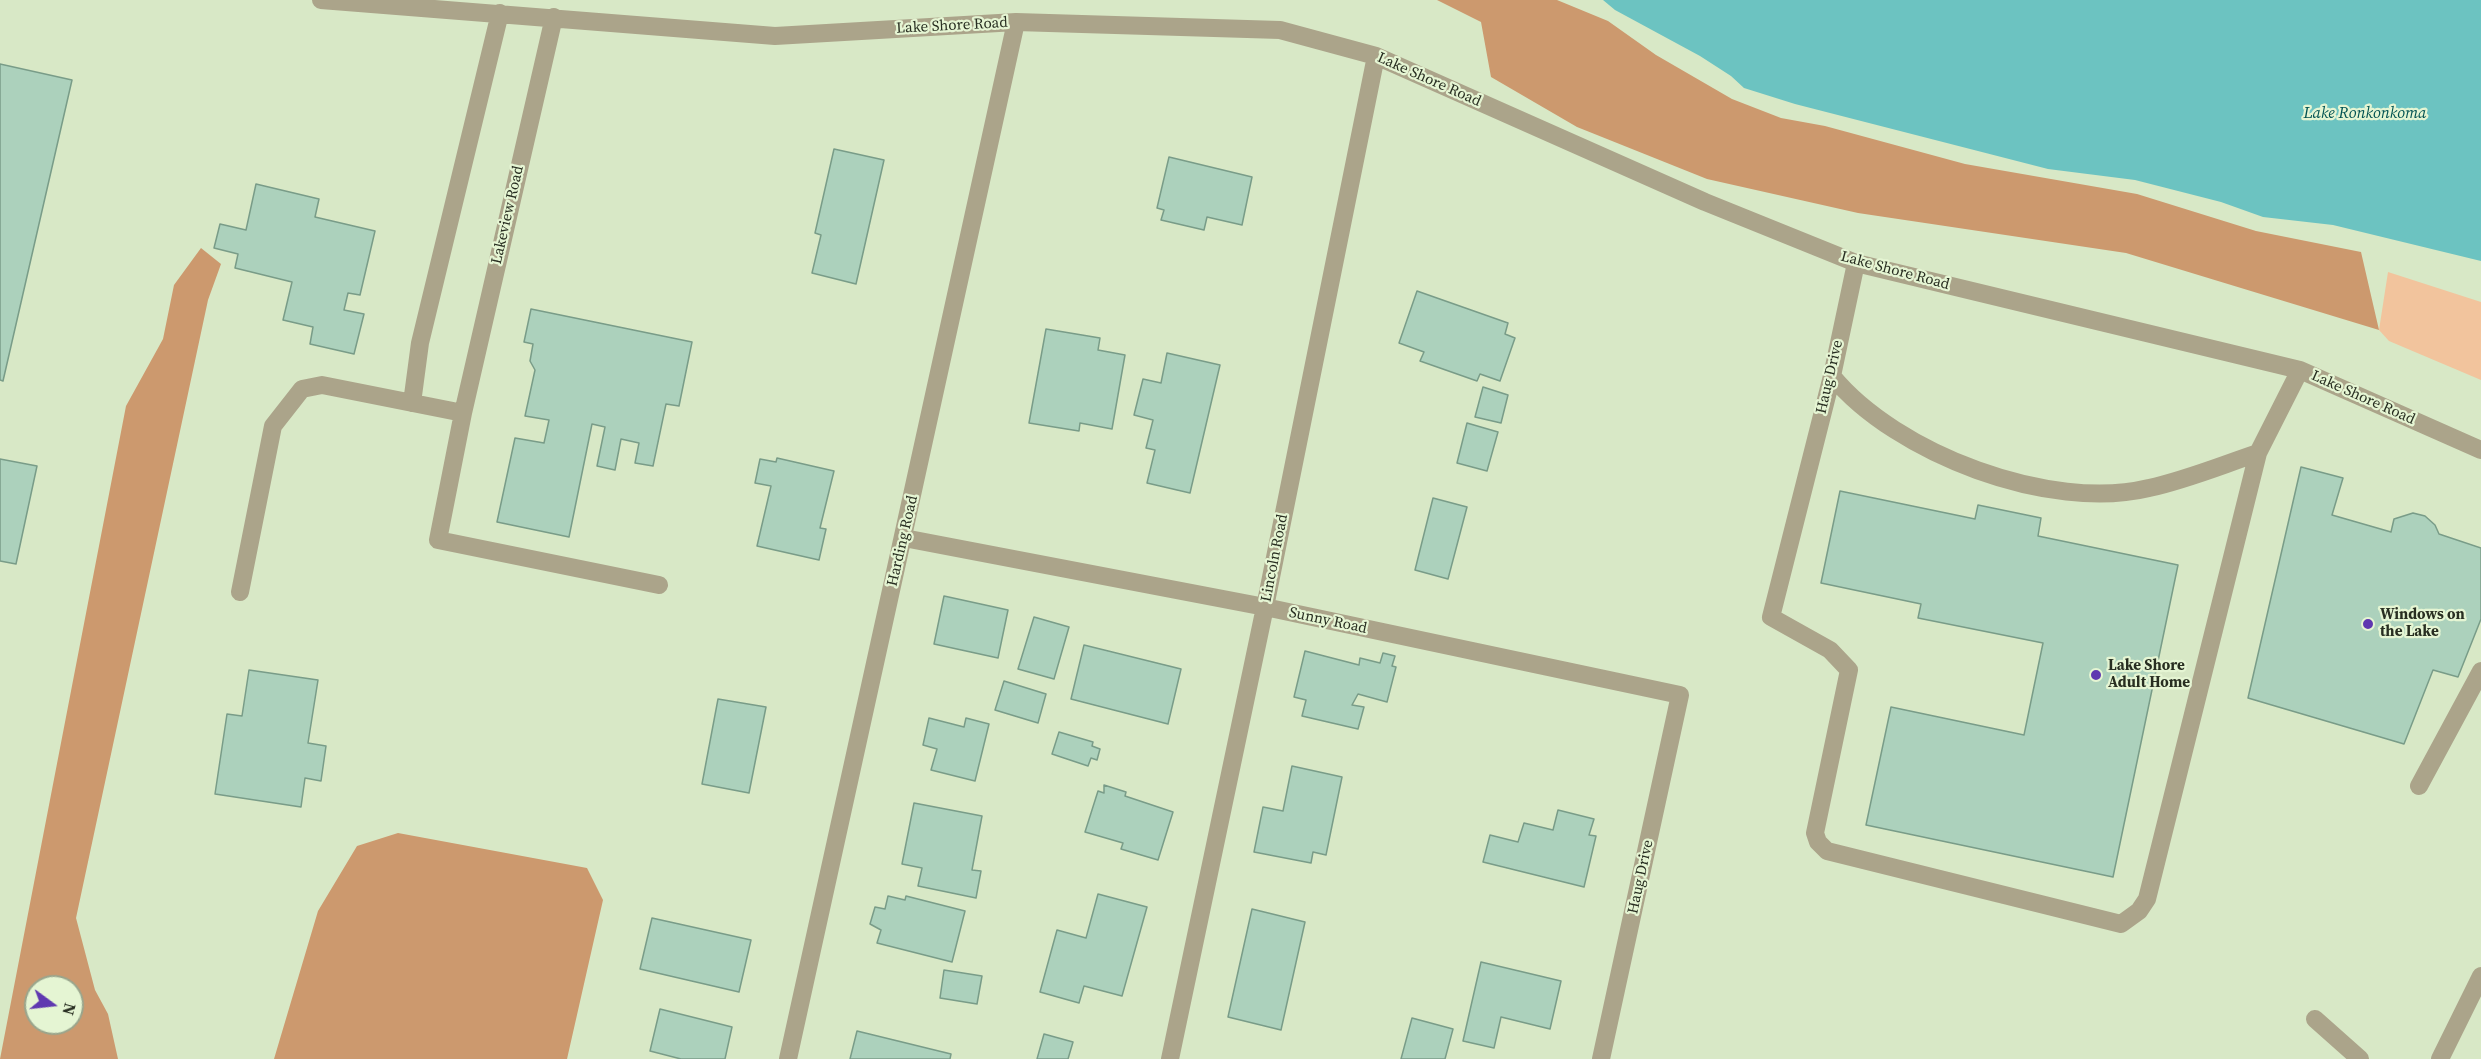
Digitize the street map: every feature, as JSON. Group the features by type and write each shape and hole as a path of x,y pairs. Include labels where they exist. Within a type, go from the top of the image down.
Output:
{"street":[{"name":"Lake Shore Road","path":"321,0 775,36 1016,22 1280,30 1376,56 1705,202 1856,263 2300,370 2481,450"},
{"path":"412,403 420,343 500,13"},
{"name":"Lakeview Road","path":"554,17 463,413 438,540 659,585"},
{"name":"Harding Road","path":"788,1059 1016,22"},
{"name":"Lincoln Road","path":"1170,1059 1265,607 1376,56"},
{"name":"Haug Drive","path":"1856,263 1832,376 1771,617 1830,650 1849,670 1815,833 1818,842 1827,851 2121,924 2139,911 2147,898 2258,453"},
{"path":"1832,376 1848,396 1922,446 1971,468 2021,484 2083,494 2148,489 2258,453 2300,370"},
{"path":"240,592 273,426 302,389 322,385 463,413"},
{"name":"Sunny Road","path":"904,538 1265,607 1680,695"},
{"path":"2419,786 2481,671"},
{"name":"Haug Drive","path":"1601,1059 1680,695"},
{"path":"2440,1059 2481,976"},
{"path":"2315,1019 2360,1059"}],"shaded area":[{"path":"1437,0 1557,0 1608,21 1656,55 1732,99 1781,118 1825,126 1965,164 2137,194 2256,231 2361,252 2379,330 2126,253 1858,213 1707,179 1577,127 1491,77 1481,22"},
{"path":"201,248 221,264 208,300 76,918 95,990 108,1014 118,1059 0,1059 126,406 163,339 174,285"},
{"path":"2388,272 2481,302 2481,380 2389,341 2379,330"},
{"path":"398,833 587,868 603,900 567,1059 274,1059 318,911 357,846"}],"water":[{"name":"Lake Ronkonkoma","path":"1603,0 2481,0 2481,261 2333,225 2263,217 2221,202 2135,180 2048,169 1795,104 1744,88 1731,76 1700,56 1615,10"}],"building":[{"path":"0,64 72,80 3,381 0,380"},
{"path":"834,149 884,160 856,284 812,273 821,235 815,233"},
{"path":"1169,157 1252,177 1242,225 1207,217 1204,230 1161,220 1164,210 1157,208"},
{"path":"256,184 319,199 315,217 375,231 360,295 348,293 344,310 364,314 354,354 310,344 313,327 283,320 292,282 235,268 238,254 214,248 220,224 246,230"},
{"path":"1417,291 1508,323 1505,334 1515,338 1500,381 1480,374 1477,381 1420,361 1424,352 1399,343"},
{"path":"531,309 692,342 679,406 666,404 653,466 635,463 639,443 621,439 615,470 597,466 605,427 592,424 569,537 497,522 515,438 544,443 549,420 525,416 535,370 530,361 533,344 524,342"},
{"path":"1046,329 1100,338 1098,350 1125,355 1112,429 1080,423 1079,431 1029,423"},
{"path":"1167,353 1220,365 1190,493 1147,483 1155,450 1146,448 1153,420 1134,415 1143,379 1161,383"},
{"path":"1483,387 1508,395 1501,423 1475,417"},
{"path":"1467,423 1498,432 1487,471 1457,463"},
{"path":"777,458 834,471 820,528 826,529 819,560 757,546 771,486 755,483 760,459 776,462"},
{"path":"0,459 37,466 16,564 0,561"},
{"path":"2301,467 2343,478 2332,515 2391,532 2394,519 2413,513 2425,516 2435,525 2439,534 2481,548 2481,619 2458,677 2433,670 2404,744 2248,698"},
{"name":"Lake Shore Adult Home","path":"1840,491 1975,519 1978,505 2041,518 2038,536 2178,565 2113,877 1866,825 1891,707 2024,735 2043,643 1918,618 1921,604 1821,583"},
{"path":"1433,498 1467,507 1448,579 1415,570"},
{"path":"944,596 1008,610 998,658 934,644"},
{"path":"1034,617 1069,627 1054,679 1018,669"},
{"path":"1084,645 1181,669 1168,724 1071,699"},
{"path":"1305,651 1359,665 1360,658 1380,663 1383,653 1395,656 1392,666 1396,667 1387,702 1358,694 1352,705 1364,707 1358,729 1302,716 1306,700 1294,697"},
{"path":"249,670 318,680 308,743 326,746 321,781 305,778 301,807 215,794 227,714 242,716"},
{"path":"1004,681 1046,694 1038,723 995,710"},
{"path":"718,699 766,707 749,793 702,784"},
{"path":"929,718 964,727 966,718 989,724 975,781 931,770 937,749 923,745"},
{"path":"1059,732 1093,742 1092,746 1100,749 1097,760 1091,758 1088,766 1052,754"},
{"path":"1292,766 1342,777 1326,855 1313,852 1311,863 1254,852 1263,807 1283,811"},
{"path":"1104,785 1126,792 1125,796 1173,812 1158,860 1121,849 1123,843 1085,832 1098,791 1104,793"},
{"path":"914,803 982,816 972,870 981,871 976,898 918,886 922,868 902,864"},
{"path":"1558,810 1594,819 1589,835 1596,836 1584,887 1483,862 1490,835 1518,842 1524,823 1553,830"},
{"path":"1098,894 1147,907 1122,996 1084,986 1079,1003 1040,992 1057,930 1086,938"},
{"path":"888,896 905,900 906,896 965,911 952,962 877,943 881,930 870,924 875,907 885,909"},
{"path":"1252,909 1305,922 1281,1030 1228,1017"},
{"path":"652,918 751,940 739,992 640,969"},
{"path":"1481,962 1561,981 1550,1029 1501,1017 1494,1048 1463,1041"},
{"path":"944,970 982,976 977,1004 940,998"},
{"path":"660,1009 732,1027 725,1059 681,1059 650,1051"},
{"path":"1412,1018 1453,1029 1445,1059 1401,1059"},
{"path":"857,1031 951,1054 950,1059 850,1059"},
{"path":"1044,1034 1073,1042 1068,1059 1037,1059"}],"place":[{"name":"Windows on the Lake","path":"2368,624"},
{"name":"Lake Shore Adult Home","path":"2096,675"}]}
